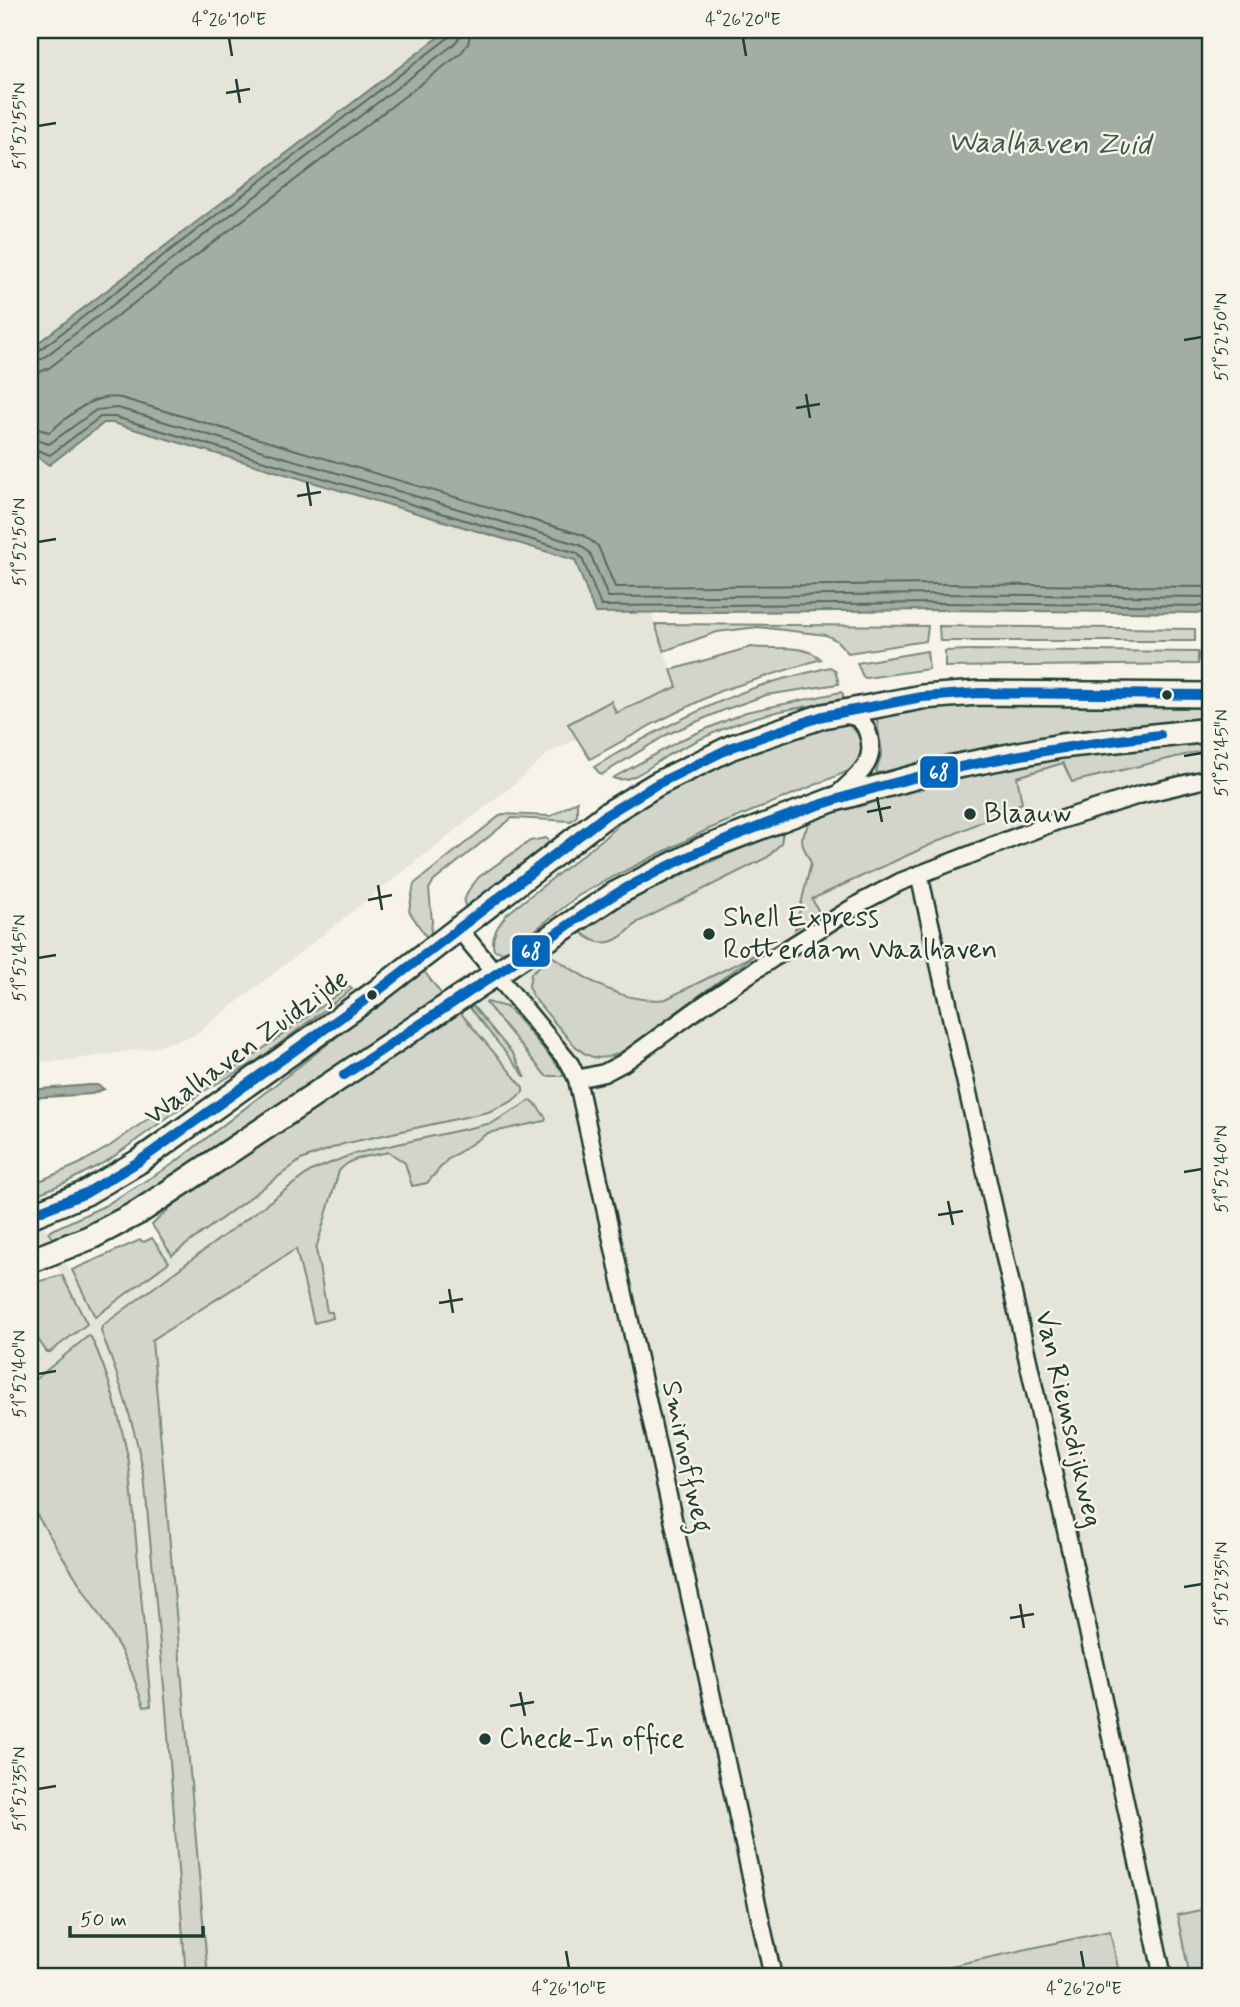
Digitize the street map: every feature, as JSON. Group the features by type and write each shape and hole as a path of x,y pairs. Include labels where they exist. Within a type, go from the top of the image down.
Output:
{"main road":[{"name":"Waalhaven Zuidzijde","path":"30,1215 62,1204 138,1162 375,993 607,815 657,784 732,747 823,716 894,700 954,694 1210,695"},
{"name":"Waalhaven Zuidzijde","path":"30,1261 89,1238 139,1212 629,886 703,849 832,800 984,760 1061,746 1210,730"}],"street":[{"name":"Waalhaven Zuidzijde","path":"823,716 852,715 864,723 872,743 872,757 832,800"},
{"path":"577,1079 604,1073 623,1063 773,958 862,902 919,874 1058,821 1139,795 1210,778"},
{"name":"Van Riemsdijkweg","path":"919,874 1163,1977"},
{"path":"458,928 495,973"},
{"name":"Smirnoffweg","path":"495,973 570,1064 577,1079 773,1977"}],"shaded area":[{"path":"30,30 502,30 117,403 652,582 651,613 677,687 549,753 512,786 195,1035 152,1048 62,1061 30,1062"},
{"path":"655,624 928,626 926,641 848,653 836,640 826,635 758,627 717,632 664,651"},
{"path":"939,626 1195,629 1195,641 940,641"},
{"path":"751,647 797,649 821,659 720,691 590,759 568,724 611,701 616,713 677,687 671,670"},
{"path":"927,651 929,669 866,678 857,663"},
{"path":"945,651 1198,652 1198,664 945,667"},
{"path":"830,667 835,670 839,684 766,695 668,734 601,775 594,767 670,725 728,698 768,683"},
{"path":"841,692 843,701 784,710 740,722 681,748 635,776 620,780 613,778 683,739 746,712"},
{"path":"964,704 1210,705 1210,717 1045,738 964,753 884,774 876,772 882,752 876,715 880,712"},
{"path":"840,723 851,727 861,742 863,754 851,770 709,829 603,882 578,896 510,950 494,950 494,935 507,914 604,838 642,802 761,744"},
{"path":"1210,740 1210,1977 30,1977 30,1337 76,1302 56,1264 30,1226 30,1202 85,1296 398,1069 473,1006 612,910 667,882 725,854 830,813 1023,763"},
{"path":"1210,740 1210,749 1072,782 1063,763 1017,777 1022,803 812,899 820,914 795,929 811,863 802,838 810,821 858,803 957,777 1058,759"},
{"path":"577,801 577,816 571,821 512,818 433,882 429,889 432,921 430,939 427,938 409,911 414,884 502,814 551,816"},
{"path":"783,832 781,843 768,857 638,922 618,939 604,943 588,938 580,931 679,876"},
{"path":"546,838 553,845 466,910 464,901 479,877 530,841"},
{"path":"756,954 626,1049 605,1057 589,1056 575,1046 535,999 529,986 531,973 552,956 592,981 620,994 650,1000 666,999"},
{"path":"423,970 443,996 174,1179 99,1223 54,1241 48,1232 104,1206 173,1164"},
{"path":"349,986 352,989 255,1062 204,1091 109,1160 67,1182 30,1197 30,1185 77,1165 110,1146 163,1108 239,1066"},
{"path":"487,1002 506,1007 514,1014 564,1073 563,1076 546,1076"},
{"path":"473,1006 513,1054 526,1078 470,1008"},
{"path":"459,1011 523,1087 523,1092 511,1102 488,1112 343,1144 301,1160 172,1255 152,1225 175,1203"},
{"path":"530,1101 534,1102 546,1118 545,1121 488,1133 447,1160 427,1183 412,1186 405,1163 389,1152 355,1159 339,1171 316,1249 327,1312 332,1312 333,1318 314,1323 296,1249 152,1340 208,1977 186,1977 166,1708 144,1476 131,1421 101,1331 102,1326 311,1171 353,1154 492,1123"},
{"path":"152,1238 169,1262 95,1317 72,1270 140,1240 144,1242"},
{"path":"62,1275 87,1324 47,1352 30,1328 30,1284"},
{"path":"88,1336 98,1352 109,1383 129,1462 151,1706 144,1707 119,1647 30,1504 30,1384"},
{"path":"1210,1908 1210,1977 1190,1977 1177,1915"},
{"path":"1110,1931 1120,1977 900,1977"}],"water":[{"name":"Waalhaven Zuid","path":"448,30 1210,30 1210,613 946,610 595,613 575,560 113,423 104,423 49,465 30,452 30,349"},
{"path":"97,1085 104,1089 92,1094 30,1098 30,1090"}],"transit line":[{"name":"68","path":"30,1215 86,1193 138,1162 375,993 606,815 657,784 732,747 823,716 922,697 979,693 1210,695"},
{"name":"68","path":"344,1075 613,895 689,856 753,829 885,785 953,769 1021,755 1160,735"}],"place":[{"name":"Blaauw","path":"970,814"},
{"name":"Shell Express Rotterdam Waalhaven","path":"709,934"},
{"name":"Check-In office","path":"485,1739"}]}
